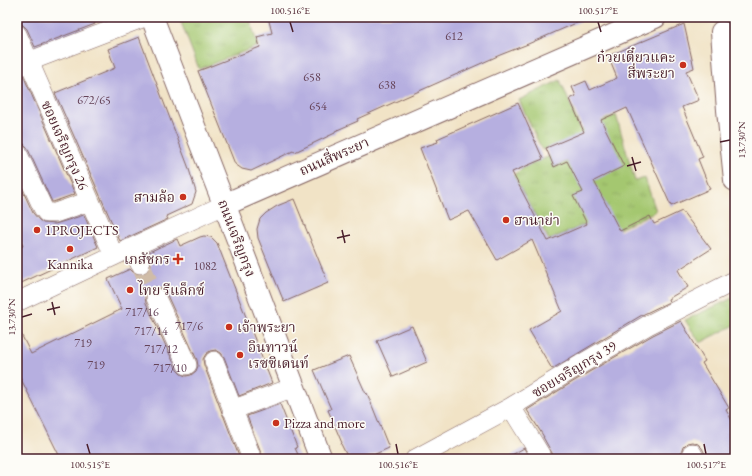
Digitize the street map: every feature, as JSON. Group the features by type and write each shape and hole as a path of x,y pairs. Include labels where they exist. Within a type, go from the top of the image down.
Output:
{"main road":[{"name":"ถนนเจริญกรุง","path":"152,17 321,459"},
{"name":"ถนนสี่พระยา","path":"224,205 626,23 655,17"},
{"path":"721,24 735,92"},
{"path":"721,24 735,180"}],"street":[{"path":"23,64 145,17"},
{"name":"ซอยเจริญกรุง 26","path":"17,34 23,64 90,201 114,256"},
{"path":"17,152 43,208 47,213 55,213 90,201"},
{"name":"ถนนสี่พระยา","path":"17,302 224,205"},
{"path":"133,247 140,264"},
{"name":"ซอยเจริญกรุง 39","path":"415,459 511,407 642,329 734,281"},
{"path":"156,298 188,365"},
{"path":"214,361 252,459"},
{"path":"232,410 294,387"},
{"path":"511,407 543,459"}],"green space":[{"path":"179,17 249,17 258,46 199,69"},
{"path":"560,80 581,130 616,115 635,181 645,178 656,211 598,239 589,223 549,240 513,175 527,166 550,156 554,167 569,161 561,142 542,150 519,100"},
{"path":"735,297 735,325 700,343 685,320"}],"building":[{"path":"17,17 92,17 95,24 35,47 27,29 23,25 17,23"},
{"path":"268,17 590,17 500,55 357,119 358,121 335,131 335,133 251,171 242,169 235,164 198,71 260,47 257,37 272,33"},
{"path":"684,24 694,68 686,71 699,100 682,107 703,157 698,159 710,189 671,206 627,108 601,120 624,166 594,181 620,231 650,216 654,224 682,211 711,249 678,270 688,287 668,299 669,302 642,315 552,369 529,330 562,311 532,240 497,260 469,211 448,220 420,148 438,142 437,139 518,103 543,159 512,172 548,241 587,224 573,196 583,192 567,161 554,167 546,148 584,132 570,99 576,96 572,87 586,81 590,90 617,78 608,56"},
{"path":"139,37 188,166 196,192 192,204 166,216 168,219 120,241 55,93 115,68 108,49"},
{"path":"23,75 75,194 53,202 27,147 23,143 17,141 17,77"},
{"path":"17,178 33,213 39,220 43,223 55,224 84,215 98,247 17,285 17,248 23,246 17,233"},
{"path":"294,199 328,283 284,302 258,238 257,229 260,219 266,213 277,206"},
{"path":"200,237 211,237 217,243 272,383 239,396 224,357 221,353 216,350 210,351 203,359 240,459 61,459 17,371 17,326 31,354 122,309 108,279 130,269 138,275 145,274 151,265 147,253 177,239 180,246","holes":["157,287 163,289 197,360 198,366 196,371 191,375 186,376 177,370 146,303 145,297 147,291"]},
{"path":"681,321 705,361 702,363 729,408 726,410 735,426 735,459 706,459 702,448 698,444 692,442 687,443 683,447 681,453 683,459 554,459 544,437 527,410 653,335"},
{"path":"412,326 427,362 393,377 377,341"},
{"path":"349,356 366,394 367,393 389,448 364,459 350,459 346,454 328,410 331,409 314,370"},
{"path":"280,404 297,447 295,448 300,459 263,459 247,416"},
{"path":"524,448 530,459 505,459"}],"tunnel":[{"path":"140,264 156,298"}],"place":[{"name":"ก๋วยเตี๋ยวแคะ สี่พระยา","path":"683,65"},
{"name":"สามล้อ","path":"183,197"},
{"name":"ฮานาย่า","path":"506,220"},
{"name":"1PROJECTS","path":"37,230"},
{"name":"Kannika","path":"70,249"},
{"name":"เภสัชกร","path":"178,259"},
{"name":"ไทย รีแล็กซ์","path":"130,290"},
{"name":"เจ้าพระยา","path":"229,327"},
{"name":"อินทาวน์ เรซซิเดนท์","path":"240,355"},
{"name":"Pizza and more","path":"276,423"}]}
